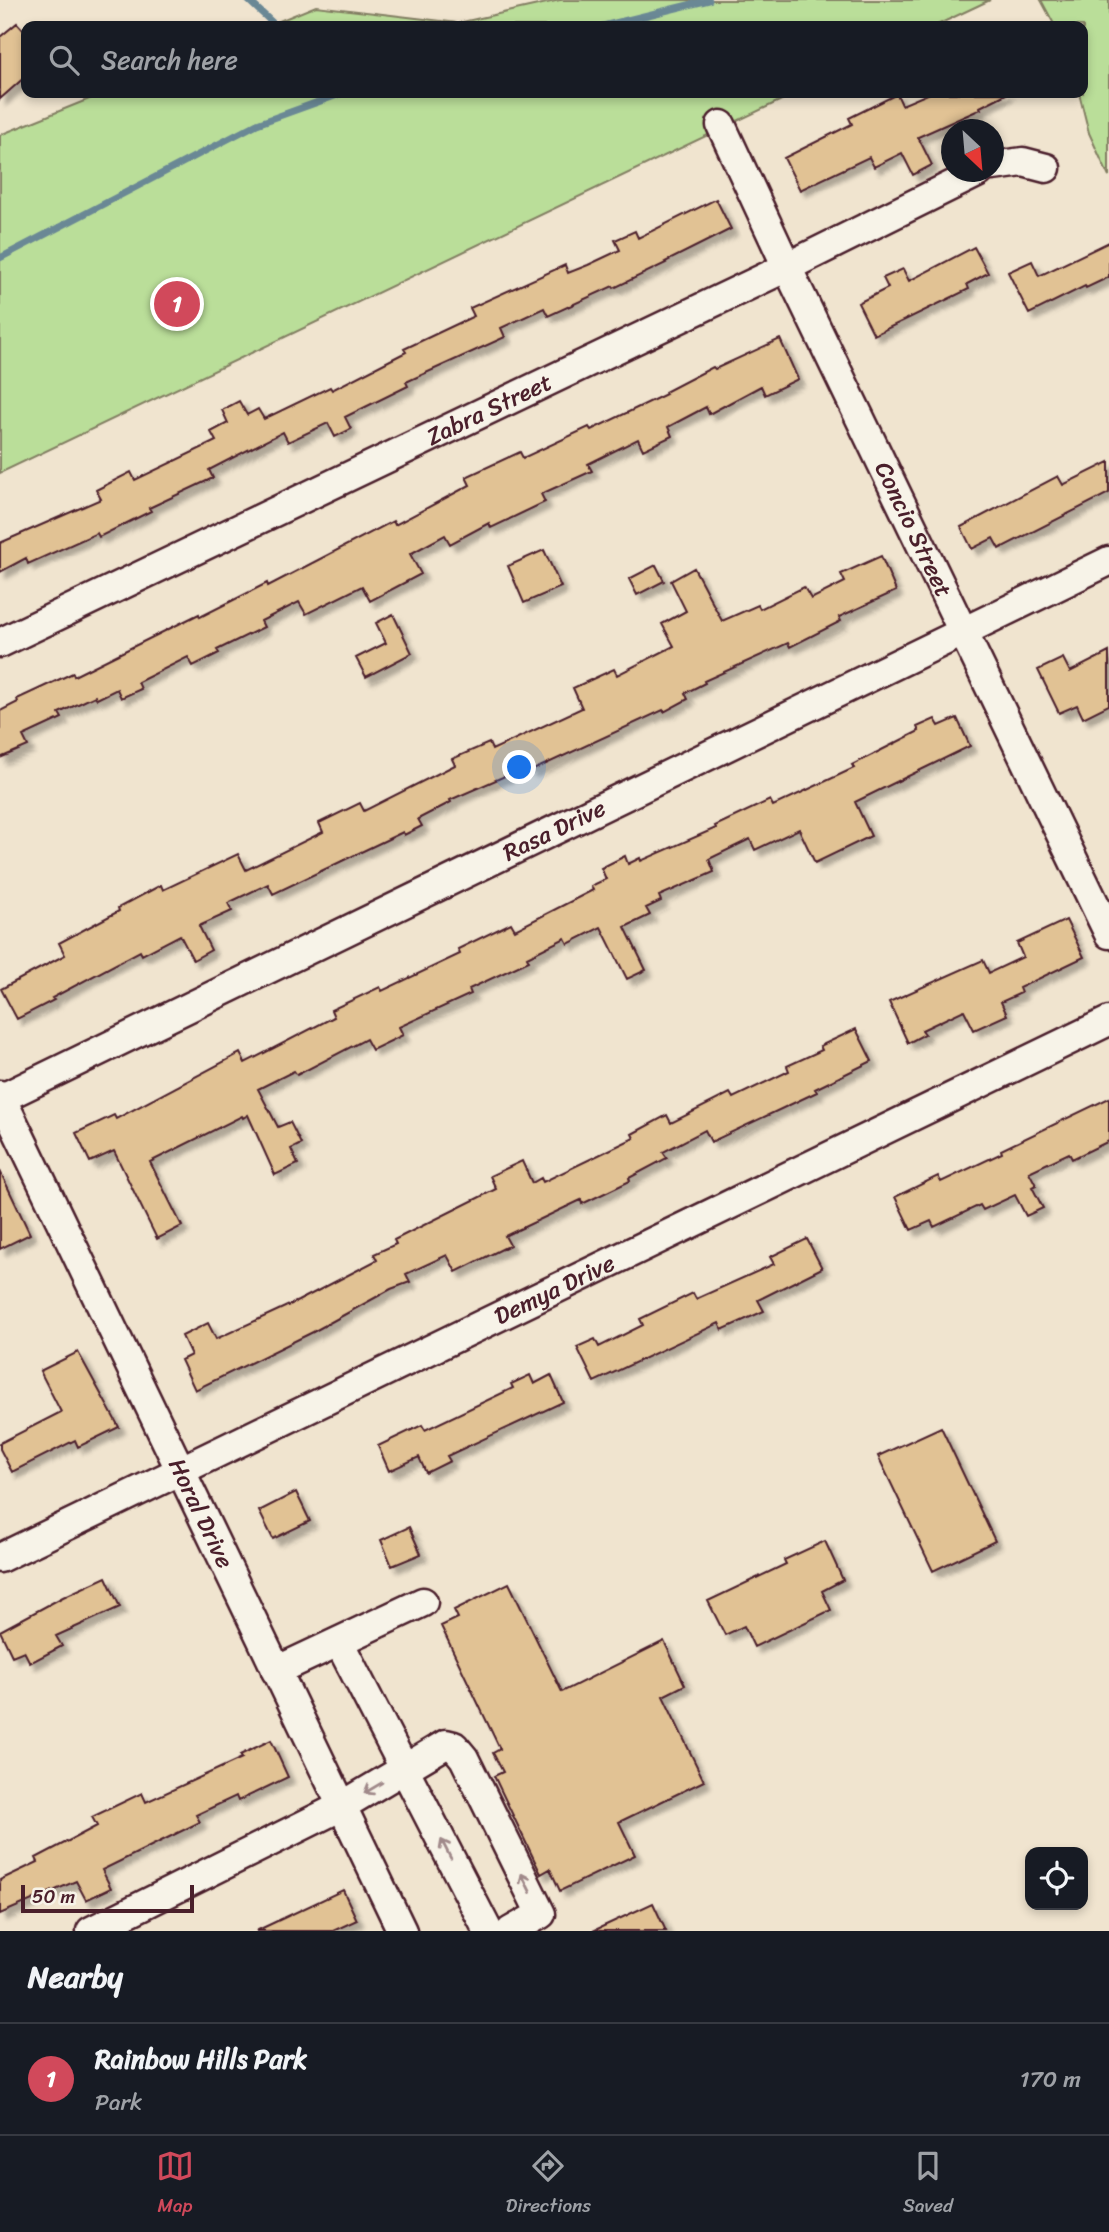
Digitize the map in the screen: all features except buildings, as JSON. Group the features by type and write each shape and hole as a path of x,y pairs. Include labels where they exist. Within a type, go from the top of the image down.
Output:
{"street":[{"name":"Concio Street","path":"721,125 1109,934"},
{"path":"1004,165 1023,162 1046,168"},
{"name":"Zabra Street","path":"0,643 787,267 959,182"},
{"name":"Rasa Drive","path":"1,1098 1109,561"},
{"name":"Demya Drive","path":"0,1558 1109,1021"},
{"name":"Horal Drive","path":"1,1098 402,1931"},
{"path":"276,1671 423,1602"},
{"path":"339,1642 488,1931"},
{"path":"91,1931 342,1806 446,1744 454,1746 464,1758 541,1914 511,1931"}],"green space":[{"path":"560,0 990,0 946,21 467,21"},
{"path":"1041,0 1109,0 1109,177 1089,133 1080,98 1088,98 1088,21 1052,21"},
{"path":"316,6 441,21 279,21"},
{"path":"92,98 786,98 0,473 0,135"}],"waterway":[{"path":"248,0 271,21"},
{"path":"623,21 709,0"},
{"path":"0,258 257,124 329,98"}],"place":[{"name":"Rainbow Hills Park","path":"177,304"}]}
